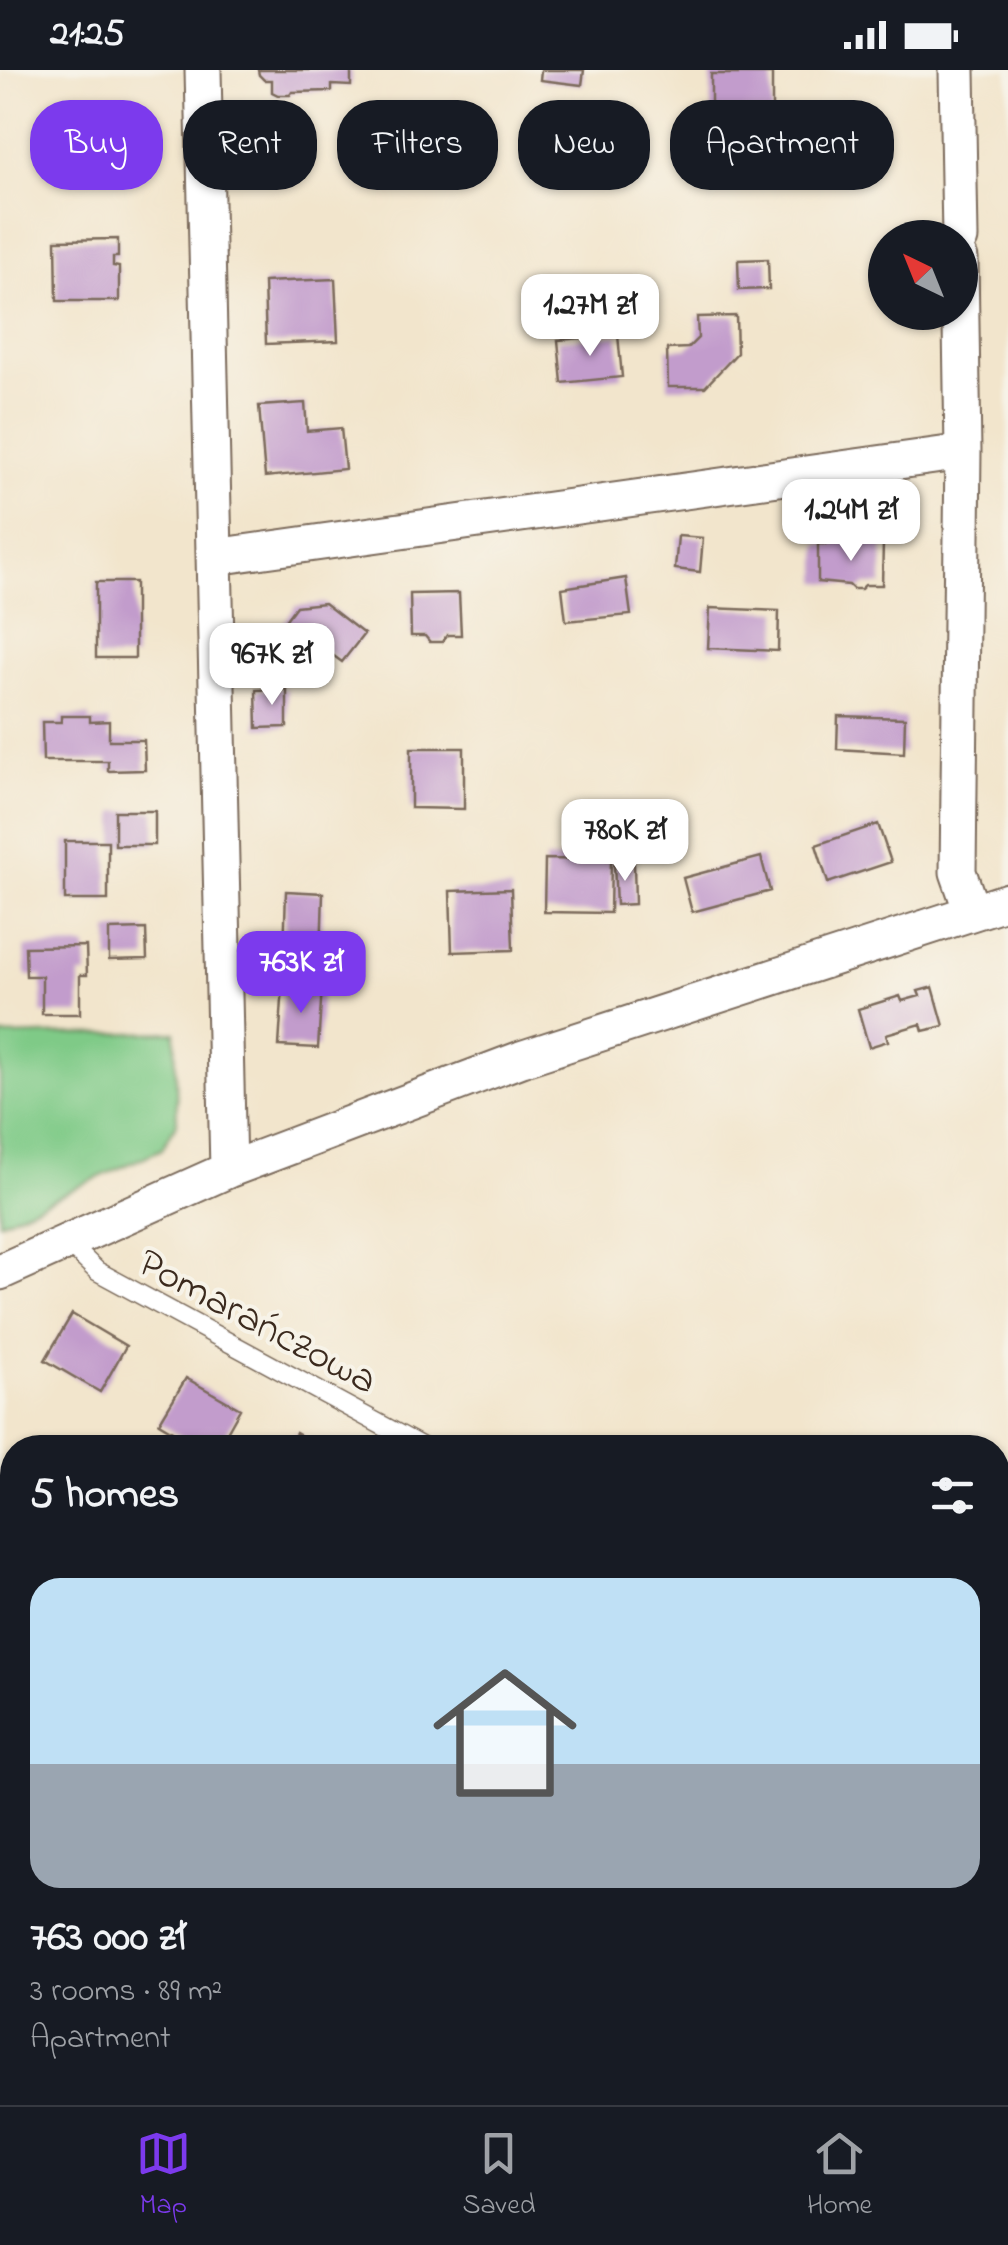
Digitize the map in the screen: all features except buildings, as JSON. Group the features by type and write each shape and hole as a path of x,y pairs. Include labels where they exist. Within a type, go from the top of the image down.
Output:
{"street":[{"path":"203,70 228,1170"},
{"path":"958,70 960,220"},
{"path":"961,330 958,872 972,912"},
{"path":"215,558 962,452"},
{"path":"0,1272 228,1170 521,1059 1008,901"}],"lane":[{"name":"Pomarańczowa","path":"67,1242 96,1271 400,1435"}],"green space":[{"path":"175,1032 177,1123 162,1149 0,1222 0,1036"}]}
